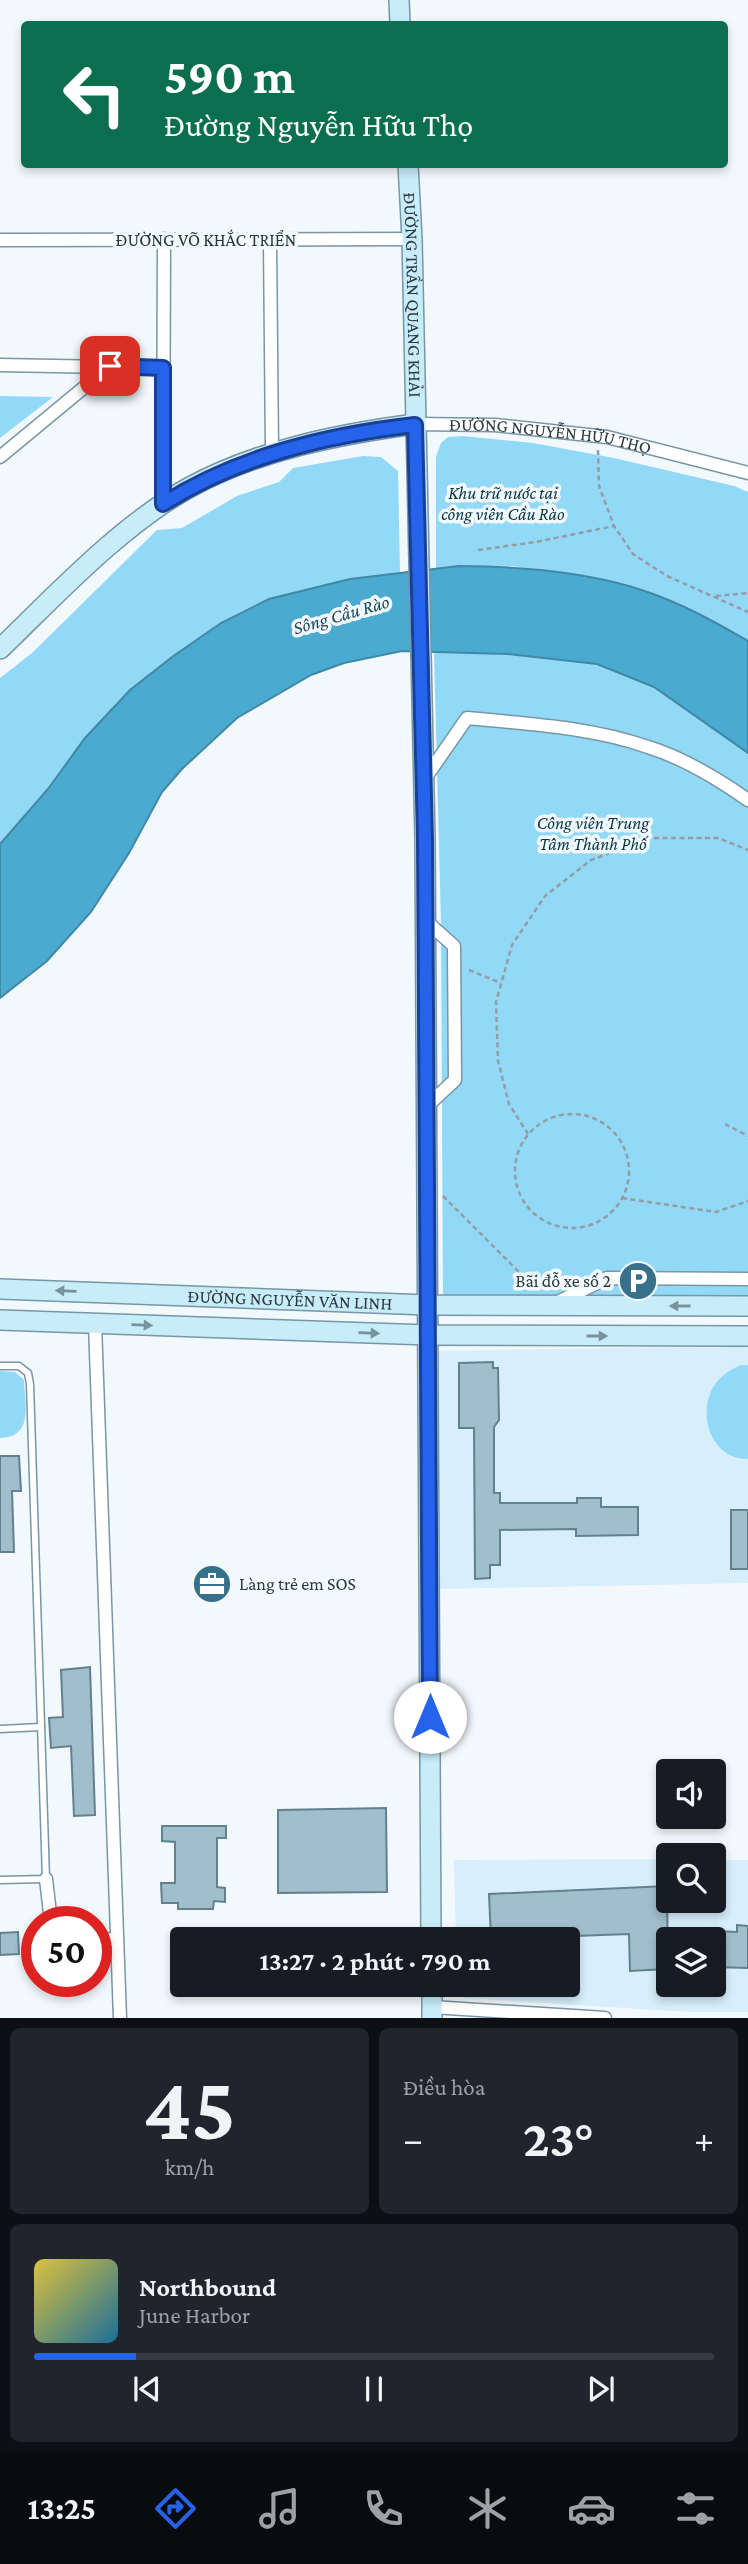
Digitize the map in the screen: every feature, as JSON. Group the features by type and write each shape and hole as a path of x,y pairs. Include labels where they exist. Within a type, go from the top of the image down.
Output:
{"street":[{"path":"399,0 400,21"},
{"name":"ĐƯỜNG TRẦN QUANG KHẢI","path":"408,168 412,239 426,921 431,1927"},
{"path":"163,504 164,239"},
{"name":"ĐƯỜNG VÕ KHẮC TRIỂN","path":"0,240 412,239"},
{"path":"270,240 272,452"},
{"path":"0,365 163,368"},
{"path":"0,457 110,366"},
{"name":"ĐƯỜNG NGUYỄN HỮU THỌ","path":"0,649 116,541 163,504 191,486 272,452 364,431 415,425 495,425 598,436 748,473"},
{"path":"424,781 467,718 538,724 602,734 650,747 719,779 748,800"},
{"path":"426,921 454,946 456,1080 427,1106"},
{"path":"552,1305 607,1278 748,1279"},
{"name":"ĐƯỜNG NGUYỄN VĂN LINH","path":"0,1289 428,1305 748,1306"},
{"name":"ĐƯỜNG NGUYỄN VĂN LINH","path":"0,1320 428,1335 748,1336"},
{"path":"95,1324 120,2018"},
{"path":"46,1879 49,1906"},
{"path":"112,1939 117,1939"},
{"path":"432,2013 605,2018"}],"lane":[{"path":"0,1366 19,1366 28,1373 30,1384 46,1879 0,1880"},
{"path":"0,1729 41,1727"}],"path":[{"path":"598,436 599,486 614,526 633,554 667,576 748,612"},
{"path":"478,550 536,542 614,526"},
{"path":"714,596 748,593"},
{"path":"528,1134 509,1104 498,1061 496,1002 512,945 545,896 591,860 652,838 718,838 748,850"},
{"path":"454,964 501,983"},
{"path":"557,1115 584,1115 608,1126 621,1141 628,1159 628,1179 622,1198 610,1213 594,1224 575,1228 555,1226 538,1217 524,1202 517,1186 515,1168 519,1150 528,1134 557,1115"},
{"path":"725,1124 748,1136"},
{"path":"427,1180 552,1305"},
{"path":"622,1198 716,1212 748,1201"}],"shaded area":[{"path":"748,1346 748,1583 438,1589 434,1351"},
{"path":"656,1859 656,1913 726,1913 726,1860 748,1860 748,2012 689,2012 465,1998 580,1997 580,1927 456,1927 454,1860"}],"green space":[{"path":"0,396 53,397 0,438"},
{"name":"Khu trữ nước tại công viên Cầu Rào","path":"448,437 533,443 614,458 734,486 748,492 748,641 706,617 659,596 513,566 459,566 436,569 436,457 441,443"},
{"path":"363,456 381,457 398,471 400,573 350,579 130,690 85,738 48,789 0,844 0,678 32,653 157,530 182,528 237,496 279,482 293,468"},
{"name":"Công viên Trung Tâm Thành Phố","path":"434,652 507,654 597,664 654,687 748,753 748,1304 443,1300 441,923"},
{"path":"741,1365 748,1365 748,1459 736,1458 719,1446 708,1427 707,1416 707,1405 715,1384 726,1373"},
{"path":"0,1371 15,1372 24,1380 26,1409 23,1426 18,1432 0,1438"}],"water":[{"name":"Sông Cầu Rào","path":"459,566 535,569 613,582 672,602 748,641 748,753 654,687 597,664 507,654 402,651 344,663 311,675 237,718 182,769 162,792 129,853 91,912 47,961 0,998 0,844 48,789 85,738 130,690 221,623 269,599 350,579"}],"building":[{"path":"493,1362 493,1368 498,1368 499,1420 494,1427 494,1493 500,1493 500,1503 577,1503 577,1498 601,1498 601,1507 638,1507 638,1535 576,1536 576,1529 500,1530 500,1565 490,1565 490,1578 475,1579 474,1428 459,1428 459,1363"},
{"path":"0,1456 19,1456 21,1491 12,1491 14,1552 0,1552"},
{"path":"731,1510 748,1510 748,1569 731,1569"},
{"path":"90,1667 95,1815 74,1816 71,1746 51,1748 49,1718 63,1717 61,1670"},
{"path":"386,1808 387,1892 278,1893 278,1810"},
{"path":"162,1826 226,1826 226,1838 217,1838 217,1887 225,1888 225,1902 214,1901 213,1909 178,1909 178,1903 162,1903 161,1883 175,1883 175,1842 162,1841"},
{"path":"656,1886 656,1913 667,1913 667,1927 656,1927 656,1970 630,1971 629,1934 580,1936 580,1927 490,1927 489,1894"},
{"path":"737,1925 748,1926 748,1968 726,1967 726,1932 737,1932"},
{"path":"18,1932 19,1954 0,1955 0,1933"}],"place":[{"name":"Bãi đỗ xe số 2","path":"638,1281"},
{"name":"Làng trẻ em SOS","path":"212,1584"}],"route":[{"path":"110,366 163,368 163,504 191,486 272,452 364,431 415,425 425,839 430,1717"}]}
